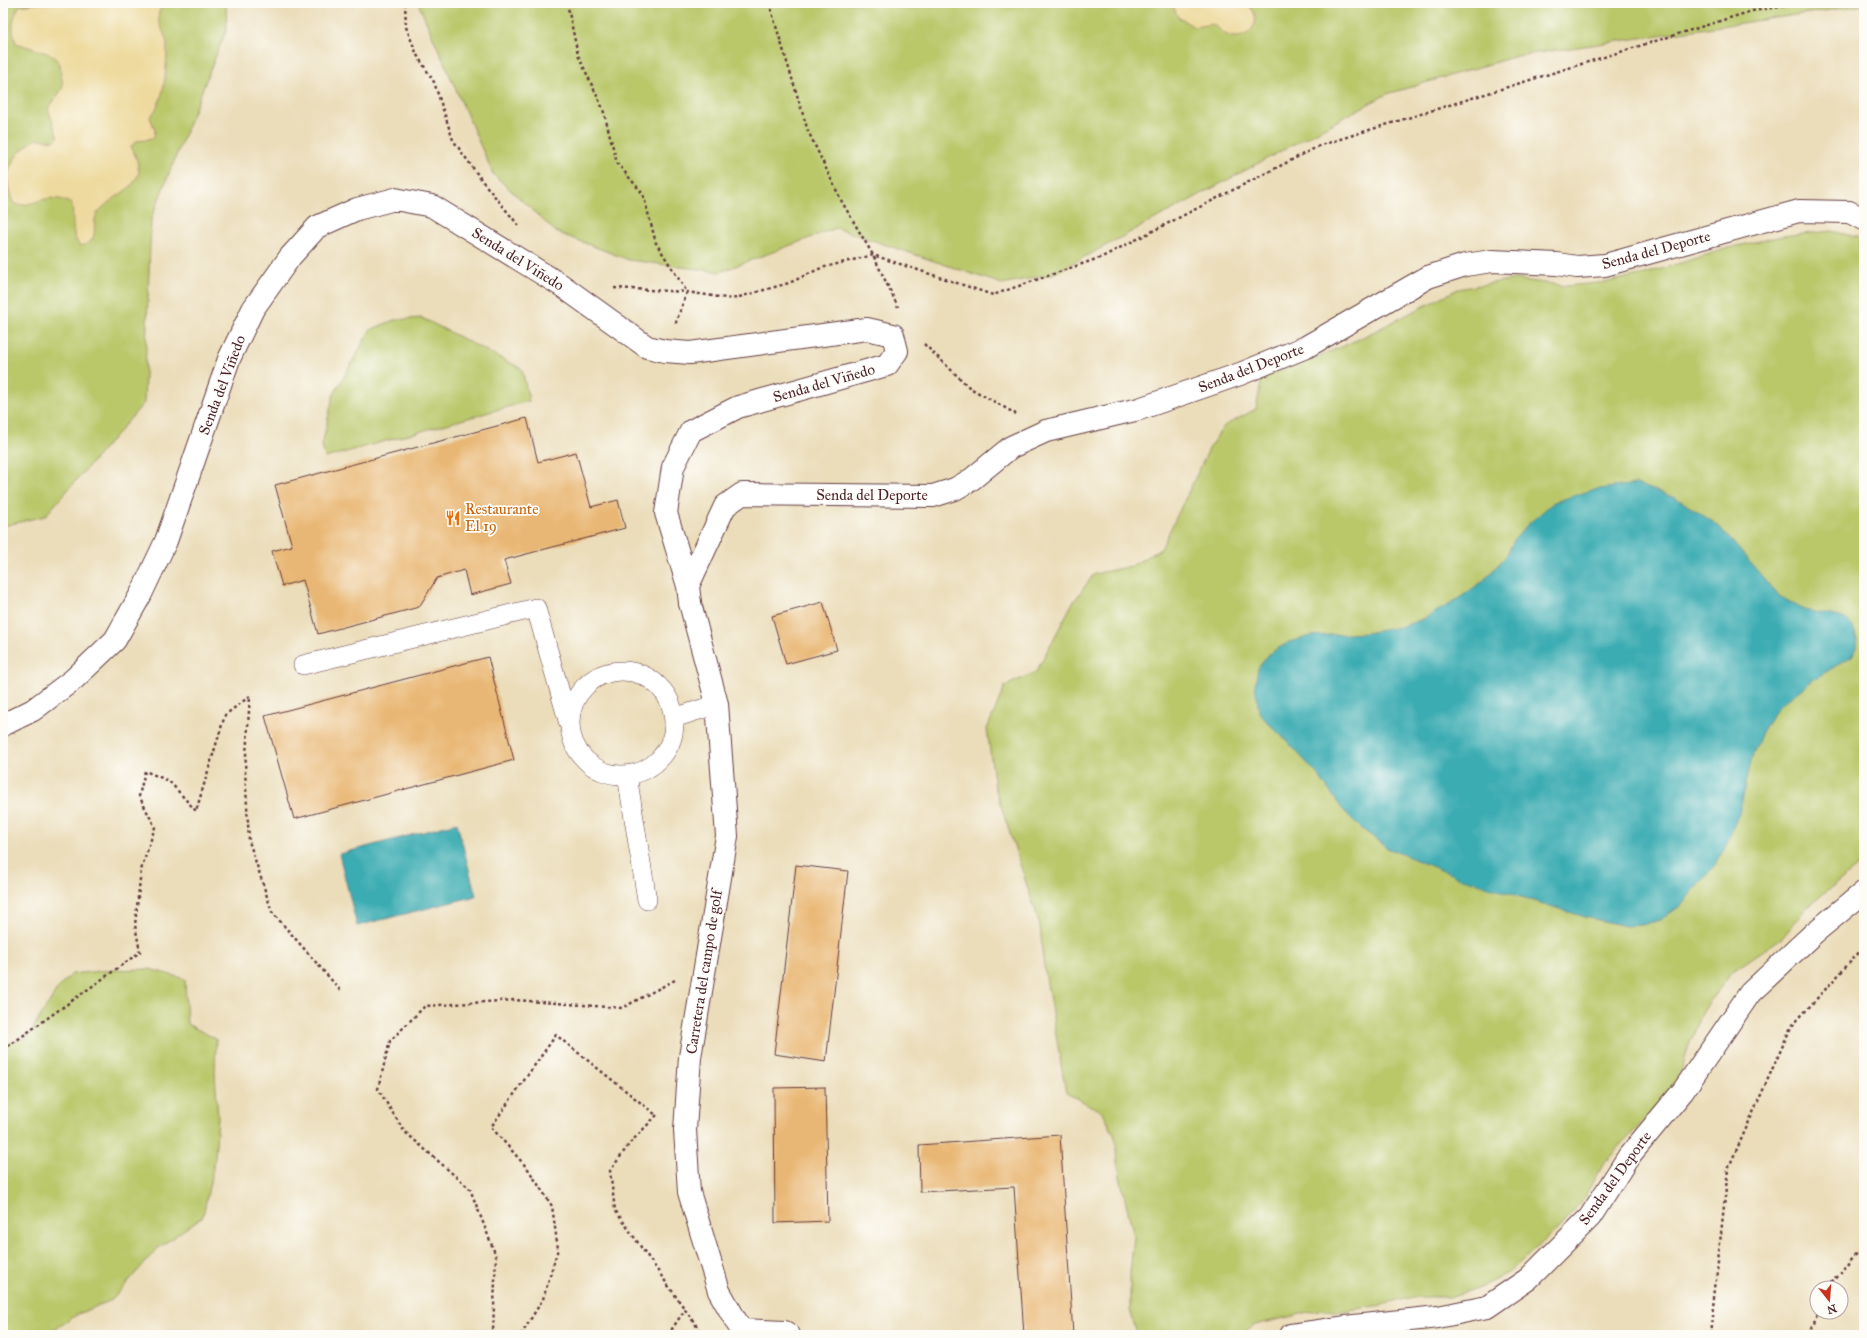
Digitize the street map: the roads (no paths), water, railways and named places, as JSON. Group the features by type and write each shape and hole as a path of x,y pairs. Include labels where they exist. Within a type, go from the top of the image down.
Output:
{"street":[{"name":"Senda del Viñedo","path":"3,724 33,710 74,679 115,640 141,594 166,541 229,359 253,309 290,257 316,227 357,209 395,199 432,206 561,285 647,347 665,352 690,353 868,329 899,330 897,351 887,365 738,407 691,431 673,467 666,514 689,595"},
{"name":"Senda del Deporte","path":"689,595 725,506 742,494 933,496 955,490 972,480 1011,447 1046,430 1139,409 1240,374 1306,347 1428,277 1466,265 1492,261 1557,264 1577,267 1605,265 1799,211 1849,212 1864,219"},
{"name":"Carretera del campo de golf","path":"689,595 717,704 727,836 690,1057 685,1130 689,1192 719,1291 743,1333"},
{"name":"Senda del Deporte","path":"1291,1335 1354,1326 1438,1317 1487,1307 1528,1279 1590,1217 1629,1156 1683,1091 1750,993 1814,933 1864,892"},
{"path":"743,1333 785,1332 789,1335"}],"lane":[{"path":"303,665 536,608 569,724 572,741 580,756 593,768 610,774 627,775 643,771 657,762 667,750 673,734 674,718 670,701 660,686 645,675 628,670 610,671 593,678 580,690 571,706 569,724"},
{"path":"674,718 717,704"},
{"path":"627,775 647,900"}],"water":[{"path":"1636,484 1676,498 1718,525 1778,595 1804,610 1846,619 1853,626 1857,639 1856,648 1852,656 1813,680 1779,706 1762,732 1752,758 1739,813 1725,848 1714,867 1679,907 1660,920 1642,925 1626,926 1585,917 1458,877 1387,848 1362,829 1343,810 1318,775 1285,739 1266,721 1259,712 1255,685 1258,668 1270,653 1289,642 1311,636 1366,633 1400,627 1423,619 1452,603 1482,582 1506,556 1514,540 1526,526 1554,502 1592,490"},
{"path":"457,823 476,896 357,926 339,854"}],"place":[{"name":"Restaurante El 19","path":"453,518"}]}
